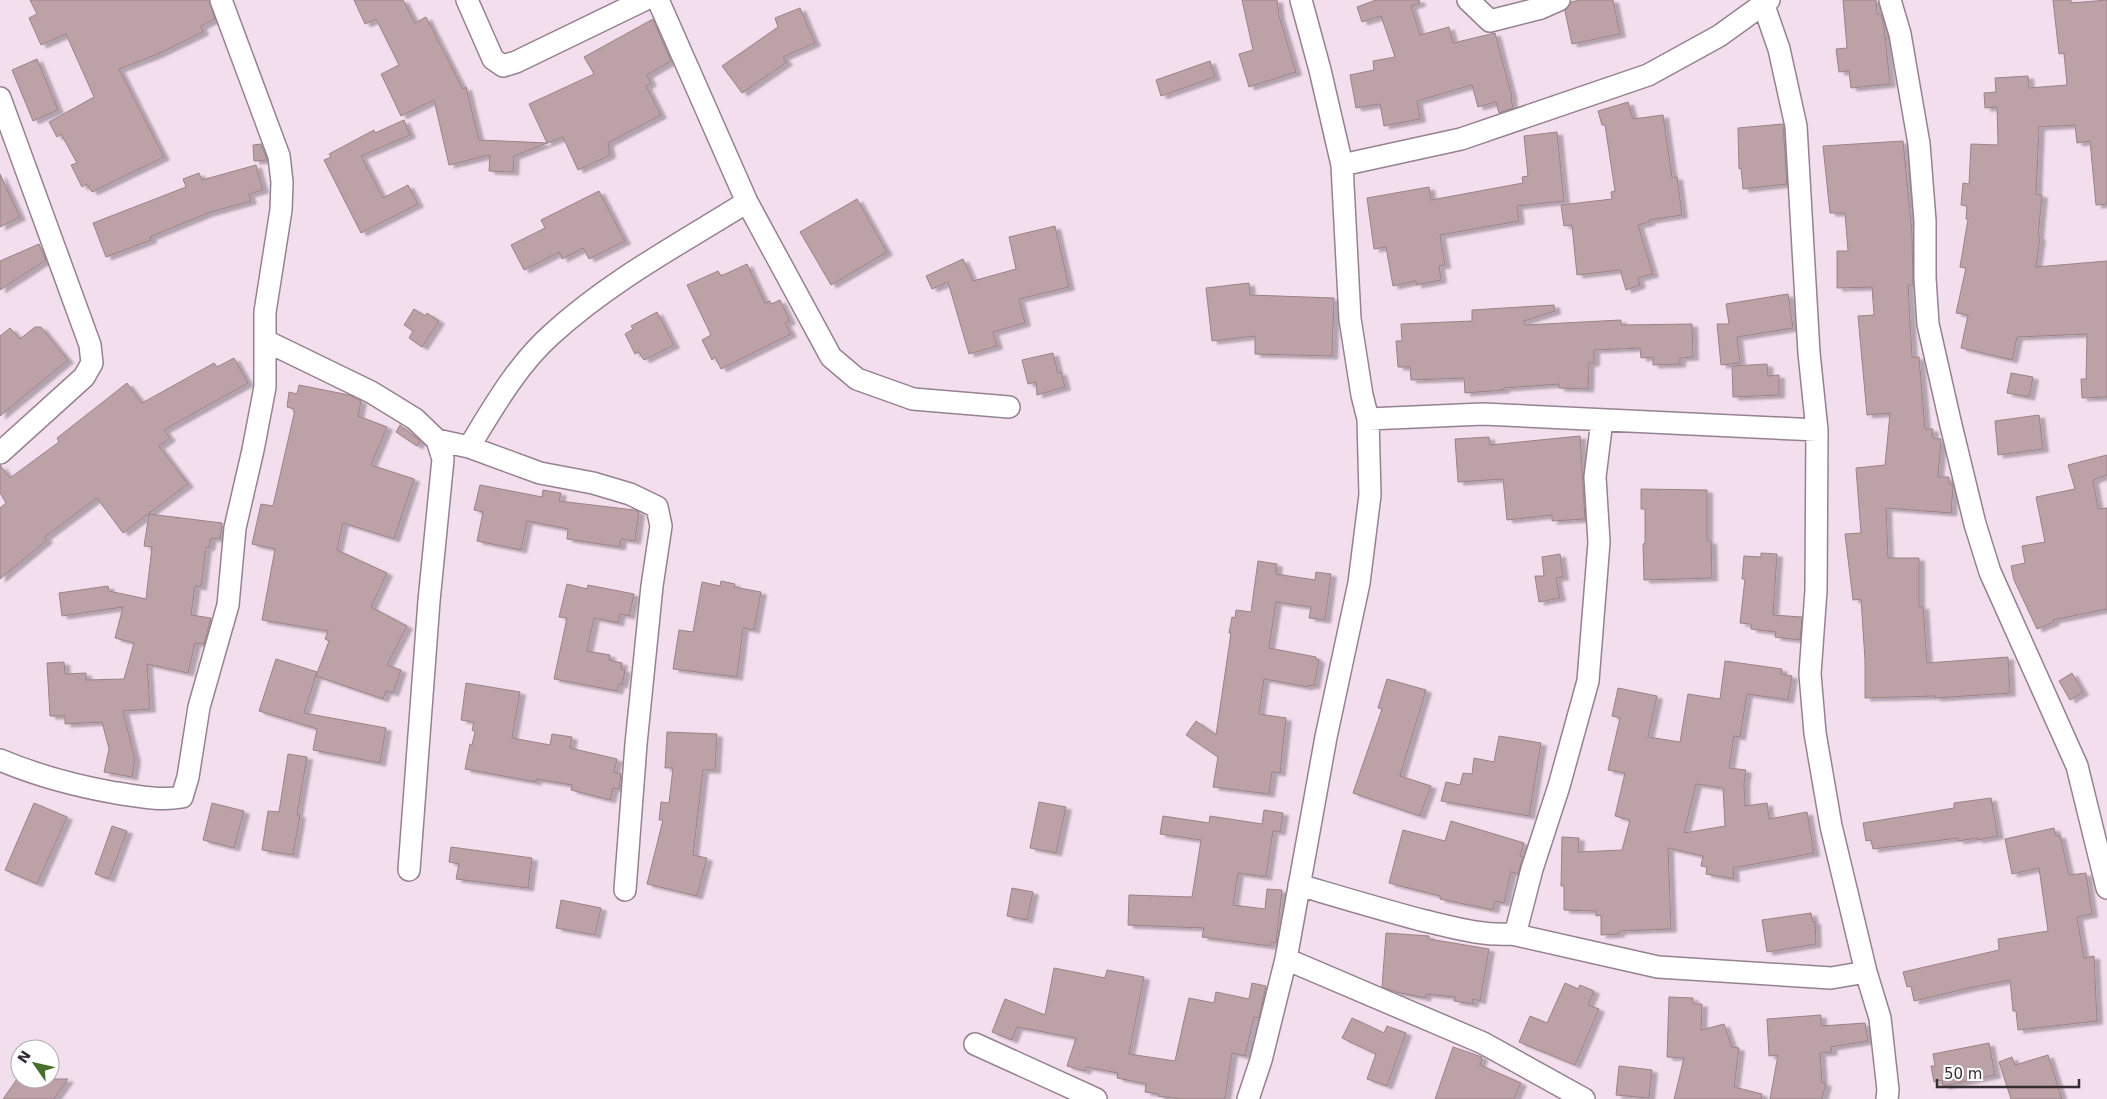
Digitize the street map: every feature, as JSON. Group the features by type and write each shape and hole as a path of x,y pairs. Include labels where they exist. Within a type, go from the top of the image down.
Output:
{"street":[{"path":"0,760 28,772 79,786 166,800 182,797 188,777 199,707 228,606 235,528 265,387 265,312 281,210 282,182 279,156 222,0"},
{"path":"467,0 492,59 503,66 516,62 644,0"},
{"path":"658,0 748,202 831,357 857,380 913,399 1009,407"},
{"path":"1248,1099 1261,1060 1286,959 1326,737 1359,583 1370,496 1368,419 1362,395 1350,319 1342,165 1320,70 1301,0"},
{"path":"1468,0 1490,21 1541,8 1559,0"},
{"path":"1890,0 1900,34 1920,144 1925,221 1925,278 1928,324 1952,430 1990,572 2077,766 2107,888"},
{"path":"1342,165 1462,139 1648,75 1718,36 1765,1 1779,49 1796,126 1809,353 1817,430 1816,590 1810,674 1815,733 1831,826 1866,972 1880,1018 1888,1099"},
{"path":"0,453 84,377 92,363 90,345 1,104"},
{"path":"469,447 526,360 552,334 613,286 748,202"},
{"path":"266,342 371,392 415,419 437,440 443,459 429,601 409,870"},
{"path":"1368,419 1483,414 1666,421 1817,430"},
{"path":"1512,934 1517,927 1588,681 1599,542 1595,477 1602,420"},
{"path":"437,440 469,447 540,473 593,483 630,494 657,507 661,526 652,586 636,744 625,890"},
{"path":"1299,885 1369,906 1460,929 1489,935 1512,934 1658,967 1831,978 1866,972"},
{"path":"1286,959 1483,1043 1584,1099"},
{"path":"975,1044 1096,1099"}],"building":[{"path":"30,0 209,0 215,19 201,26 203,32 158,54 119,69 164,157 92,192 87,184 82,187 71,165 77,163 61,134 57,137 49,122 94,97 66,34 41,45 29,18 37,14"},
{"path":"354,0 403,0 415,23 426,17 463,89 466,87 479,140 547,143 529,104 594,74 584,57 653,19 671,61 647,75 651,83 646,86 661,115 608,143 610,155 578,170 563,137 514,156 513,172 489,171 490,155 449,165 434,100 401,116 381,74 399,65 376,19 365,24"},
{"path":"1242,0 1277,0 1279,16 1296,72 1249,87 1239,54 1253,50"},
{"path":"1376,0 1419,0 1420,3 1411,6 1420,35 1449,27 1453,43 1495,33 1512,97 1513,108 1499,113 1496,102 1478,107 1472,85 1417,101 1420,119 1384,126 1380,104 1356,108 1350,75 1374,70 1373,61 1395,57 1381,16 1362,22 1357,7"},
{"path":"1580,0 1613,0 1620,34 1572,44 1565,11 1571,2"},
{"path":"1843,0 1876,0 1877,14 1881,14 1884,26 1890,84 1851,88 1849,71 1839,72 1836,49 1847,48"},
{"path":"2053,0 2071,0 2071,3 2107,0 2107,204 2096,205 2090,141 2077,143 2075,125 2039,127 2036,194 2042,195 2036,267 2107,261 2107,397 2082,398 2081,379 2086,379 2087,334 2017,337 2012,360 1961,348 1968,315 1956,313 1966,268 1960,267 1968,219 1966,219 1967,206 1961,205 1963,183 1969,184 1971,144 1998,145 1997,107 1985,108 1984,93 1996,92 1995,78 2028,76 2029,88 2067,85 2064,53 2059,54"},
{"path":"800,8 815,43 783,57 787,62 742,93 722,66 778,27 775,18"},
{"path":"37,59 58,110 33,121 12,70"},
{"path":"1210,61 1215,77 1161,96 1156,80"},
{"path":"1628,102 1633,119 1663,115 1672,177 1677,177 1682,215 1649,220 1650,222 1638,225 1653,274 1638,278 1640,285 1626,290 1620,270 1577,275 1572,225 1564,226 1561,205 1612,199 1611,192 1615,191 1605,125 1602,125 1598,111"},
{"path":"404,120 410,135 361,156 383,198 408,185 418,204 361,233 324,160 331,157 329,154 374,130 375,133"},
{"path":"1783,124 1787,184 1743,189 1741,168 1739,169 1738,128"},
{"path":"1557,132 1564,201 1517,206 1519,221 1440,235 1445,265 1439,266 1441,280 1416,285 1416,281 1393,286 1386,247 1374,249 1367,198 1429,187 1431,200 1523,183 1522,177 1528,176 1524,136"},
{"path":"1903,141 1912,233 1913,285 1908,285 1912,357 1919,357 1925,429 1933,429 1932,438 1941,439 1938,477 1949,477 1949,484 1952,484 1953,487 1951,513 1886,508 1888,558 1919,558 1919,607 1923,606 1927,663 2008,657 2010,693 1935,698 1935,696 1865,698 1865,660 1861,599 1853,600 1845,534 1861,533 1856,468 1885,465 1890,413 1867,415 1858,316 1874,315 1872,287 1837,288 1837,251 1848,251 1845,213 1830,213 1823,146"},
{"path":"261,144 267,160 254,161 253,145"},
{"path":"256,165 263,190 249,194 251,201 208,213 150,237 151,240 106,257 93,223 186,187 183,179 199,173 202,180"},
{"path":"0,174 20,217 0,227"},
{"path":"599,191 625,241 589,259 583,248 562,259 559,252 524,270 511,245 545,228 541,220"},
{"path":"857,199 887,252 831,285 800,232"},
{"path":"1055,226 1069,287 1019,299 1025,323 993,332 997,346 969,354 948,282 932,289 926,276 963,259 973,281 1016,269 1009,237"},
{"path":"39,244 46,260 0,290 0,261"},
{"path":"747,264 765,303 770,301 771,304 780,300 790,321 785,323 791,334 721,369 715,357 712,360 702,340 711,335 687,285 718,271 721,276"},
{"path":"1249,283 1250,295 1334,298 1332,356 1255,354 1255,336 1212,341 1206,288"},
{"path":"1788,294 1793,328 1737,337 1740,363 1721,365 1717,324 1729,324 1726,304"},
{"path":"1554,305 1555,311 1524,321 1525,325 1621,320 1621,325 1692,324 1693,357 1680,358 1680,364 1653,365 1653,357 1641,358 1640,348 1594,350 1594,363 1589,363 1588,389 1559,388 1559,384 1465,393 1464,378 1411,380 1410,367 1398,367 1396,341 1402,341 1401,324 1472,321 1472,310"},
{"path":"414,309 425,316 427,313 439,321 422,347 409,338 413,331 404,325"},
{"path":"657,312 674,345 644,360 639,352 635,354 625,334 633,329 631,326"},
{"path":"35,327 41,327 68,360 0,416 0,336 10,328 20,339"},
{"path":"1053,353 1058,373 1061,372 1065,387 1037,395 1036,382 1028,384 1022,360"},
{"path":"234,358 248,383 164,430 170,438 159,446 188,484 123,533 97,498 45,537 47,540 0,579 0,508 6,503 0,493 0,465 10,478 59,442 57,438 127,383 142,403 214,363 217,367"},
{"path":"1767,364 1768,376 1779,375 1779,395 1733,397 1732,366"},
{"path":"2011,373 2033,377 2029,397 2007,393"},
{"path":"299,385 349,395 361,401 358,416 387,427 371,465 414,479 394,539 343,523 337,550 387,573 371,607 407,626 387,665 401,670 393,693 386,691 383,699 316,676 329,641 325,639 328,631 262,620 275,549 252,544 261,504 273,506 294,414 294,409 287,407 289,392 297,394"},
{"path":"2039,415 2043,449 1998,455 1995,421"},
{"path":"400,425 420,441 417,446 396,432"},
{"path":"1580,436 1585,519 1552,521 1552,515 1507,520 1503,479 1458,482 1455,439 1489,437 1490,445"},
{"path":"2107,455 2107,475 2093,480 2098,509 2107,508 2107,609 2053,620 2054,622 2037,629 2014,580 2011,566 2025,563 2022,546 2045,542 2036,497 2075,489 2068,465"},
{"path":"480,485 542,497 543,490 561,493 559,501 634,510 639,512 635,541 621,539 620,547 567,539 568,529 527,521 521,550 477,541 483,512 474,510"},
{"path":"1641,489 1707,490 1707,541 1711,541 1712,578 1644,580 1643,544 1645,543 1645,509 1641,509"},
{"path":"149,514 222,523 220,539 211,538 209,548 206,547 201,587 195,586 191,615 211,618 204,644 195,643 188,673 147,664 150,709 123,711 135,759 132,777 104,772 109,749 102,722 65,724 65,716 50,716 47,663 64,662 65,674 86,673 86,680 124,679 134,643 115,638 123,607 62,616 59,593 108,586 109,591 146,599 152,547 144,546"},
{"path":"1761,553 1777,554 1773,615 1802,617 1800,640 1775,637 1776,632 1751,629 1751,624 1740,623 1745,579 1742,579 1744,556 1761,557"},
{"path":"1560,554 1563,577 1556,578 1560,598 1539,602 1535,576 1544,576 1542,557"},
{"path":"1258,561 1277,564 1276,574 1315,580 1316,572 1331,574 1325,620 1309,618 1311,607 1276,602 1269,648 1316,657 1319,660 1314,686 1308,685 1308,687 1264,679 1259,714 1286,718 1280,773 1272,772 1269,794 1213,787 1218,757 1186,735 1196,721 1216,735 1232,617 1235,618 1236,610 1251,612"},
{"path":"721,581 735,584 734,587 761,592 754,630 743,628 737,677 673,669 679,630 693,632 702,582 720,586"},
{"path":"567,584 587,589 588,585 634,594 629,616 620,614 618,623 594,618 587,651 610,655 609,660 622,663 621,669 625,670 622,685 619,684 617,691 554,679 567,618 559,617"},
{"path":"276,659 317,672 304,713 386,728 380,763 313,750 317,729 259,711"},
{"path":"1725,661 1782,669 1781,674 1792,676 1788,700 1747,694 1740,737 1734,736 1729,768 1746,770 1744,784 1745,806 1767,803 1769,819 1807,812 1814,853 1733,868 1734,879 1706,874 1707,867 1701,866 1703,856 1668,848 1671,929 1619,931 1619,934 1601,935 1601,915 1596,916 1596,911 1564,910 1564,886 1561,886 1562,837 1579,838 1578,852 1622,850 1630,820 1615,816 1625,773 1608,770 1620,718 1612,716 1618,688 1657,696 1648,737 1680,742 1688,694 1720,699","holes":["1696,784 1723,788 1725,826 1684,833"]},
{"path":"2072,673 2083,692 2070,700 2059,681"},
{"path":"1387,679 1426,690 1400,776 1431,786 1420,816 1353,793 1382,709 1378,708"},
{"path":"466,683 520,692 512,738 550,745 552,734 572,737 570,748 617,759 614,772 621,774 619,789 613,788 610,800 571,790 572,785 536,779 536,782 465,769 470,744 472,745 475,732 472,730 474,722 461,720"},
{"path":"667,732 717,734 715,770 703,770 693,855 707,858 697,896 647,884 663,820 659,820 661,802 669,803 673,768 665,768"},
{"path":"1499,736 1541,743 1529,816 1441,801 1446,782 1460,785 1463,773 1472,774 1474,758 1494,762"},
{"path":"288,754 307,757 297,815 300,815 293,855 262,850 268,811 279,812"},
{"path":"1991,798 1998,836 1958,841 1958,838 1873,849 1871,840 1866,841 1863,823 1954,808 1954,803"},
{"path":"1039,802 1066,807 1056,853 1030,848"},
{"path":"34,803 67,817 37,884 5,870"},
{"path":"212,803 244,811 234,848 203,840"},
{"path":"1264,810 1283,813 1280,832 1273,831 1266,877 1238,873 1233,905 1265,909 1267,889 1282,890 1276,943 1271,942 1270,946 1202,937 1204,928 1128,925 1129,895 1192,897 1201,840 1160,834 1163,816 1209,823 1210,816 1262,824"},
{"path":"1451,821 1524,843 1520,856 1523,857 1518,874 1511,872 1504,903 1495,901 1493,910 1440,899 1440,896 1389,883 1403,830 1445,841"},
{"path":"112,826 127,831 109,879 95,874"},
{"path":"2054,828 2056,836 2060,835 2069,875 2086,873 2092,914 2077,917 2084,958 2094,956 2097,1021 2018,1030 2016,1011 2013,1011 2010,980 1914,1001 1911,986 1907,987 1903,972 1999,950 1998,939 2048,931 2039,868 2012,874 2005,839"},
{"path":"451,847 532,858 528,888 456,879 459,864 449,862"},
{"path":"1012,888 1033,892 1027,920 1007,916"},
{"path":"561,900 601,908 595,935 556,928"},
{"path":"1811,913 1813,922 1815,921 1816,944 1767,952 1762,920"},
{"path":"1386,933 1429,936 1429,939 1489,949 1480,1001 1473,999 1473,1004 1454,1001 1455,997 1426,994 1425,998 1382,987"},
{"path":"1054,968 1105,978 1107,970 1144,977 1129,1054 1175,1061 1189,998 1214,1003 1216,992 1249,999 1252,983 1266,986 1259,1018 1254,1017 1245,1056 1232,1053 1225,1099 1181,1099 1158,1096 1159,1094 1145,1092 1146,1084 1117,1078 1118,1073 1086,1067 1085,1071 1067,1066 1076,1038 1017,1027 1012,1040 992,1032 1005,999 1045,1015"},
{"path":"1565,983 1578,989 1580,985 1594,991 1588,1005 1599,1009 1575,1065 1519,1042 1530,1016 1547,1023"},
{"path":"1669,997 1693,998 1693,1004 1702,1004 1701,1030 1724,1024 1732,1047 1739,1048 1734,1087 1762,1094 1761,1099 1674,1099 1684,1058 1667,1057"},
{"path":"1821,1015 1821,1026 1865,1023 1868,1041 1831,1047 1832,1052 1820,1053 1822,1083 1826,1083 1822,1099 1770,1099 1778,1055 1769,1056 1767,1019"},
{"path":"1352,1018 1384,1033 1387,1026 1406,1033 1387,1086 1367,1079 1376,1054 1342,1038"},
{"path":"1989,1043 1995,1075 1943,1086 1942,1080 1934,1082 1931,1066 1935,1066 1933,1054"},
{"path":"1453,1047 1482,1057 1480,1065 1521,1083 1514,1099 1435,1099"},
{"path":"2048,1055 2062,1099 2011,1099 1999,1062 2012,1057 2015,1065"},
{"path":"1619,1066 1652,1070 1649,1098 1616,1095"},
{"path":"60,1079 68,1079 54,1099 3,1099 10,1089 60,1089"}]}
